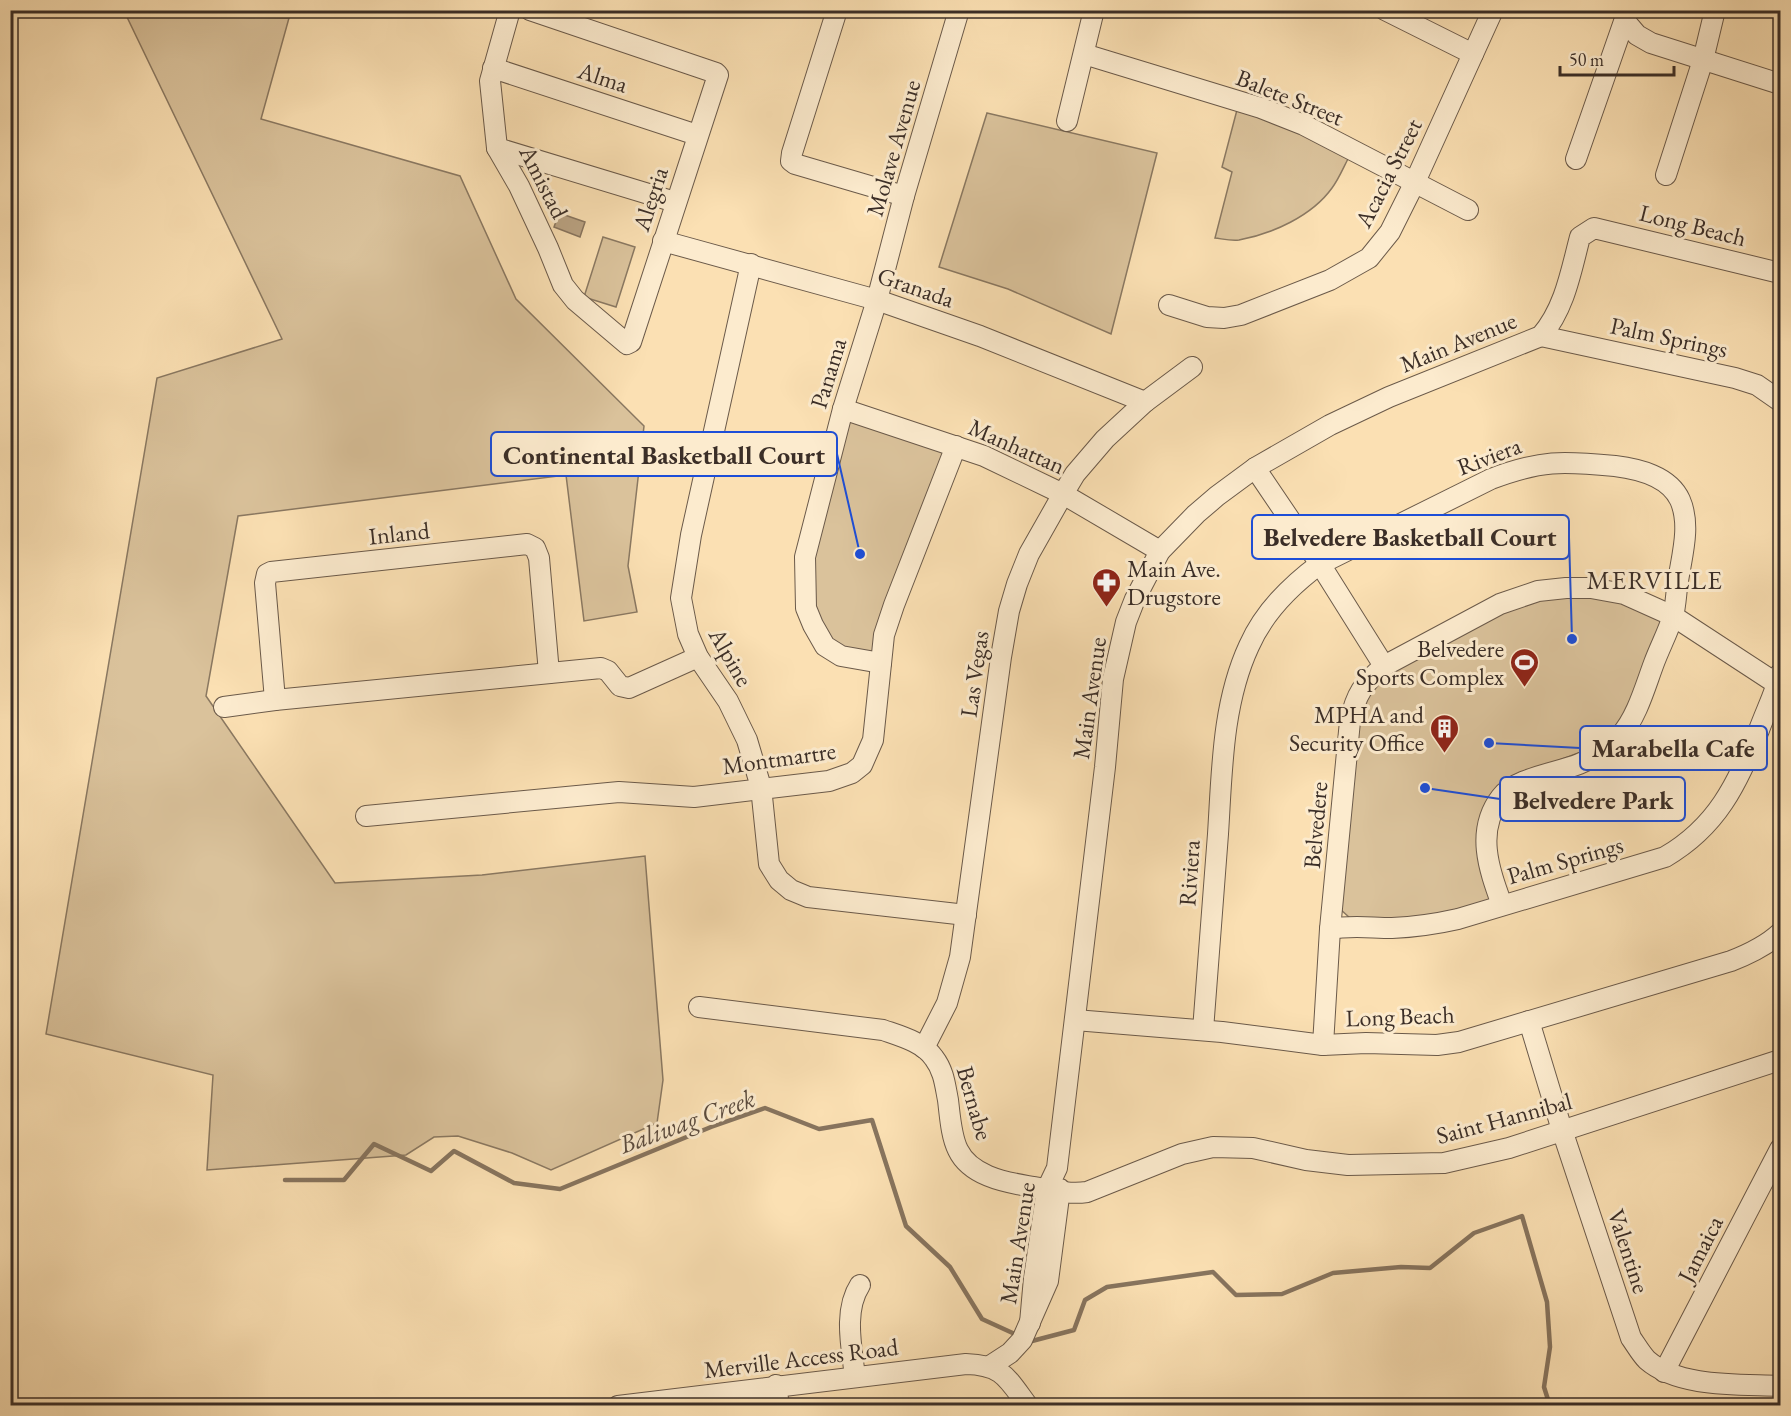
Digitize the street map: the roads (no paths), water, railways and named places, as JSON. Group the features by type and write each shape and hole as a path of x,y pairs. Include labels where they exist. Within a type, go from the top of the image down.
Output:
{"street":[{"name":"Amistad","path":"510,10 490,81 497,148 519,186 563,285 575,300 625,344 631,342"},
{"name":"Alegria","path":"530,10 716,73 717,79 631,342"},
{"path":"837,10 791,161 904,196"},
{"name":"Molave Avenue","path":"877,300 904,196 959,10"},
{"path":"1067,121 1094,10"},
{"path":"1385,10 1473,54"},
{"name":"Acacia Street","path":"1169,305 1208,318 1241,315 1330,280 1370,258 1390,232 1414,184 1493,10"},
{"path":"1666,175 1703,60 1715,10"},
{"path":"1627,16 1644,40 1703,60 1779,78"},
{"path":"1576,159 1627,16"},
{"name":"Balete Street","path":"1084,54 1261,108 1304,125 1468,210"},
{"name":"Alma","path":"493,68 697,135"},
{"path":"497,148 675,202"},
{"name":"Long Beach","path":"1594,228 1780,273"},
{"name":"Main Avenue","path":"990,1366 1017,1346 1030,1323 1048,1281 1055,1184 1113,679 1119,650 1135,599 1160,551 1196,514 1255,468 1330,425 1541,336 1550,326 1564,295 1580,237 1594,228"},
{"name":"Granada","path":"663,241 877,300 980,336 1145,402"},
{"name":"Alpine","path":"750,264 692,535 681,598 688,634 698,657 728,701 747,740 760,787 769,864 779,880 791,890 808,897 966,915"},
{"name":"Panama","path":"877,300 843,409 805,557 806,608 825,646 841,656 881,663"},
{"name":"Palm Springs","path":"1541,336 1734,378 1757,385 1780,401"},
{"name":"Las Vegas","path":"924,1048 946,1003 960,957 1009,611 1029,554 1076,474 1106,439 1145,402 1192,367"},
{"name":"Manhattan","path":"843,409 984,456 1063,494 1160,551"},
{"name":"Montmartre","path":"366,816 619,792 693,797 760,787 829,781 852,773 862,765 873,740 884,635 956,446"},
{"name":"Riviera","path":"1203,1030 1224,742 1234,688 1249,645 1279,599 1296,582 1320,564 1491,479 1520,468 1545,463 1570,462 1631,468 1662,480 1680,500 1685,532 1673,616 1632,719 1620,736 1603,751 1580,764 1515,785 1502,796 1493,811 1487,830 1486,850 1502,905"},
{"path":"1255,468 1320,564 1384,666"},
{"name":"Inland","path":"275,700 265,583 267,574 527,544 535,548 539,558 549,673"},
{"name":"Belvedere","path":"1323,1045 1330,929 1350,721 1358,693 1368,680 1384,666 1500,604 1538,591 1591,588 1624,594 1673,616 1780,681"},
{"path":"224,707 275,700 605,669 620,686 629,688 698,657"},
{"name":"Palm Springs","path":"1330,929 1390,928 1428,925 1458,919 1665,857 1687,844 1716,814 1728,796 1780,681"},
{"name":"Long Beach","path":"1075,1020 1203,1030 1323,1045 1437,1045 1459,1042 1731,961 1752,952 1780,933"},
{"name":"Bernabe","path":"699,1006 883,1030 901,1036 924,1048 944,1072 958,1150 975,1170 1002,1182 1055,1184"},
{"name":"Valentine","path":"1529,1021 1562,1130 1631,1338 1646,1359 1664,1372 1686,1380 1780,1386"},
{"name":"Saint Hannibal","path":"1055,1184 1072,1194 1087,1192 1182,1154 1213,1147 1252,1148 1306,1160 1348,1165 1390,1166 1444,1163 1509,1148 1780,1060"},
{"name":"Jamaica","path":"1664,1372 1780,1149"},
{"path":"855,1377 850,1322 856,1291 860,1285"},
{"name":"Merville Access Road","path":"618,1406 776,1385 966,1364 990,1366"},
{"path":"990,1366 1009,1380 1028,1406"},
{"path":"776,1385 779,1406"}],"waterway":[{"name":"Baliwag Creek","path":"285,1180 344,1180 374,1144 431,1171 454,1151 514,1183 560,1189 711,1127 765,1108 819,1129 872,1120 906,1226 950,1267 982,1319 1017,1335"},
{"name":"Baliwag Creek","path":"1028,1339 1032,1341 1074,1330 1085,1300 1107,1287 1213,1272 1236,1295 1282,1294 1333,1273 1401,1267 1430,1268 1474,1233 1522,1216 1547,1302 1550,1347 1544,1387 1550,1406"}],"place":[{"name":"Continental Basketball Court","path":"860,554"},
{"name":"Main Ave. Drugstore","path":"1106,608"},
{"name":"Belvedere Basketball Court","path":"1572,639"},
{"name":"Belvedere Sports Complex","path":"1525,688"},
{"name":"Marabella Cafe","path":"1489,743"},
{"name":"MPHA and Security Office","path":"1445,754"},
{"name":"Belvedere Park","path":"1425,788"}],"district":[{"name":"MERVILLE","path":"1655,580"}]}
